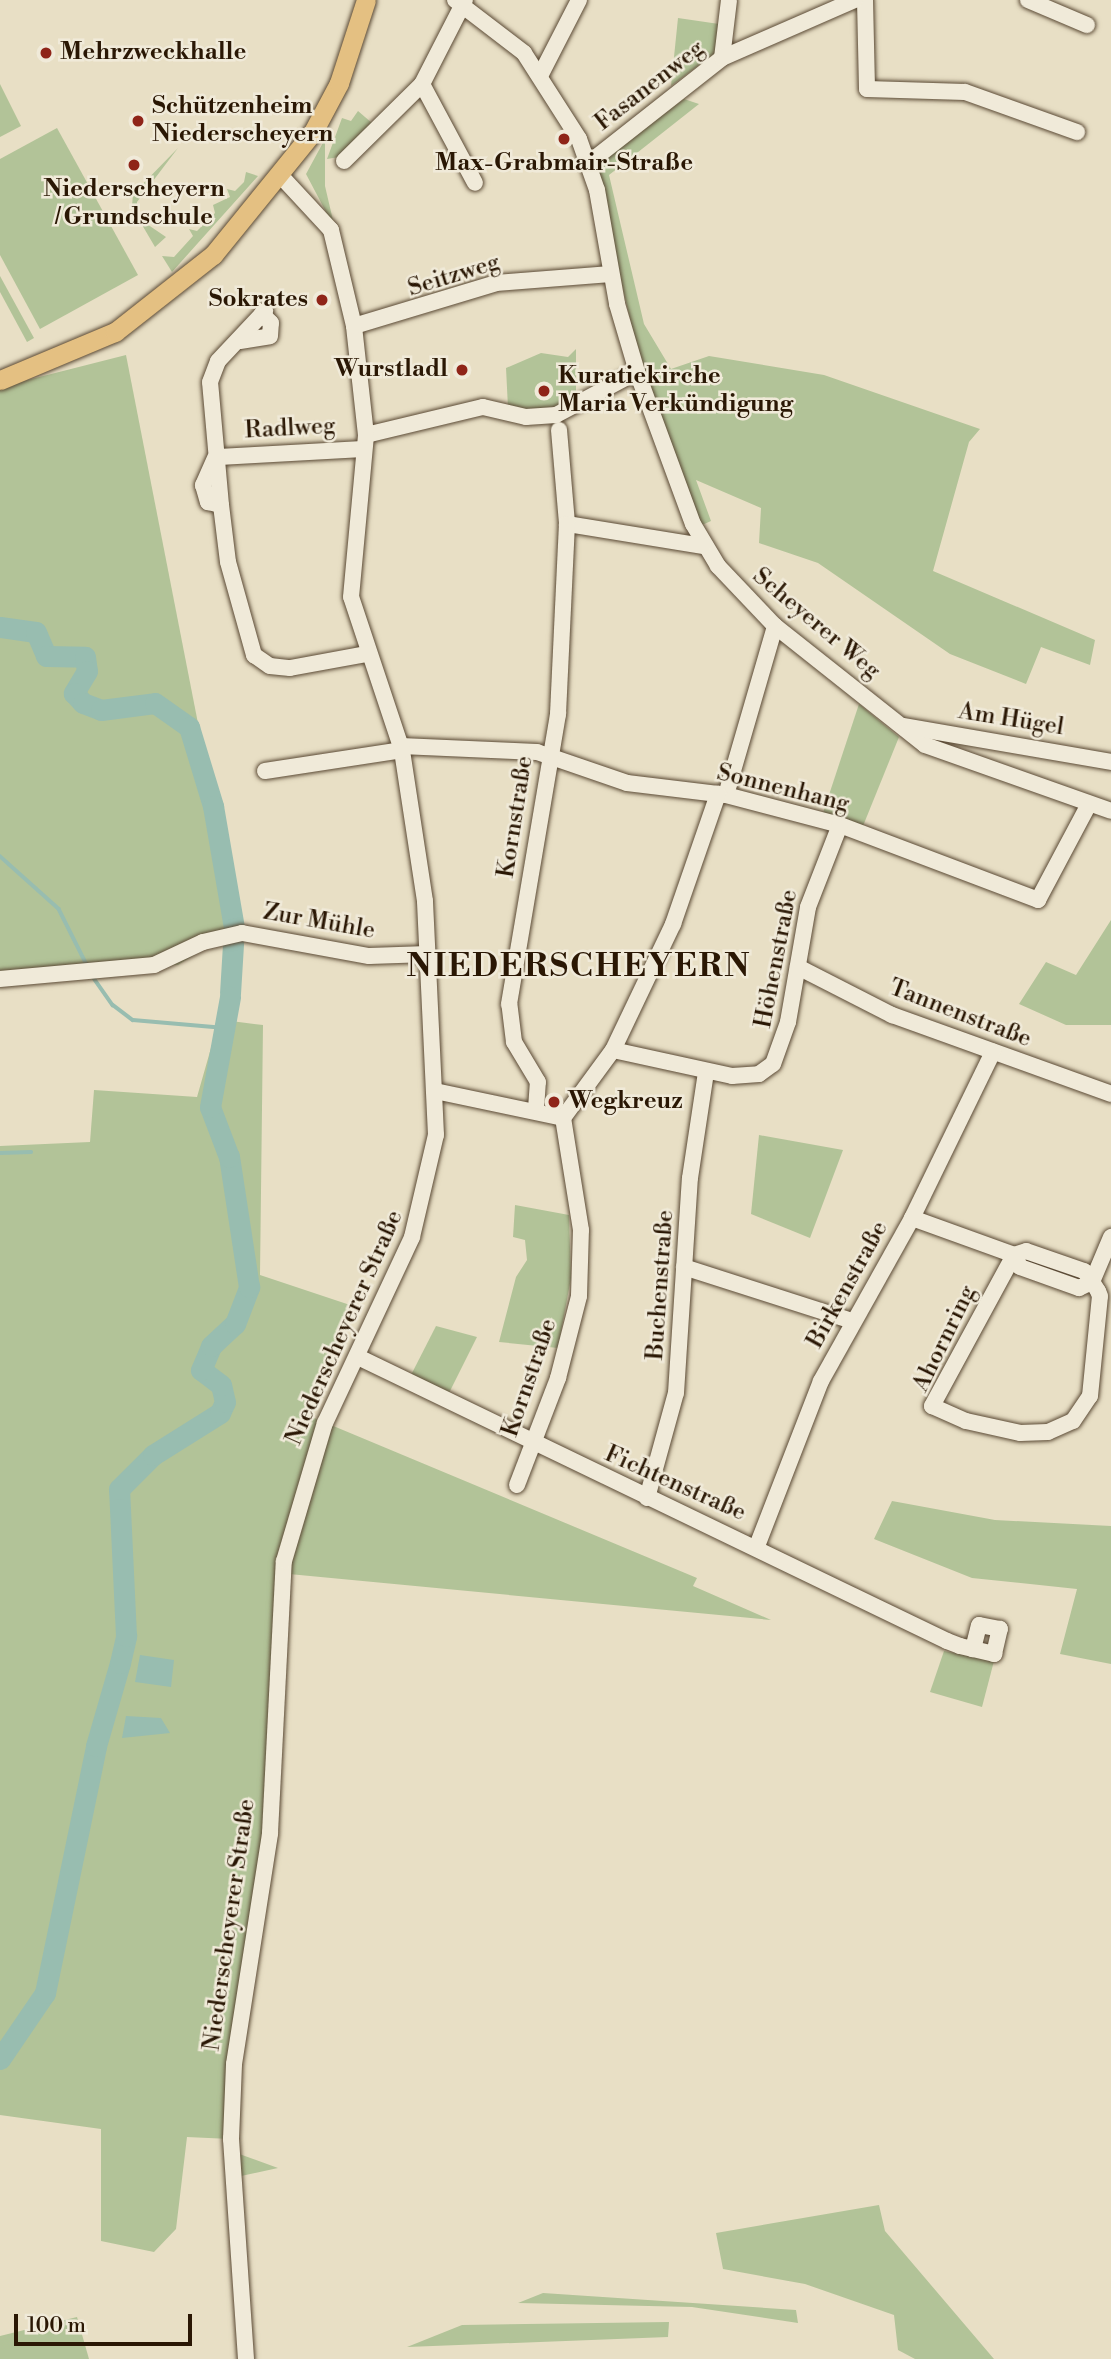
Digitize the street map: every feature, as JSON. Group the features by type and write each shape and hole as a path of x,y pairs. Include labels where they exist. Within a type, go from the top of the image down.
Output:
{"main road":[{"path":"0,380 62,358 135,319 212,255 281,176 328,106 366,0"}],"street":[{"path":"541,74 579,0"},
{"path":"722,58 729,0"},
{"name":"Fasanenweg","path":"590,162 722,58 855,0"},
{"path":"865,0 864,87 881,94 965,92 1077,132"},
{"path":"1028,0 1087,24"},
{"path":"344,161 422,84 461,1 512,40 541,74 590,162 611,274 637,372 556,415 526,417 483,407 365,442"},
{"path":"422,84 475,183"},
{"name":"Niederscheyerer Straße","path":"246,2359 231,2139 234,2064 270,1833 279,1594 296,1503 325,1423 358,1357 425,1197 436,1135 428,954 402,748 366,654 350,578 365,442 354,326 331,230 281,176"},
{"name":"Seitzweg","path":"354,326 496,283 611,274"},
{"path":"263,312 240,341 218,361 210,382 217,457 204,485 208,502 221,505 228,562 254,655 270,666 290,668 366,654"},
{"name":"Scheyerer Weg","path":"637,372 703,545 775,626 902,726 955,760 1111,811"},
{"name":"Kornstraße","path":"536,1109 538,1082 514,1042 509,1003 547,755 558,714 567,524 559,430"},
{"name":"Radlweg","path":"217,457 274,449 365,442"},
{"path":"567,524 703,545"},
{"path":"435,1091 536,1109 564,1118 612,1050 673,924 722,794 775,626"},
{"name":"Am Hügel","path":"902,726 1111,762"},
{"name":"Sonnenhang","path":"265,771 402,748 547,755 605,778 722,794 840,825 1038,900 1089,804"},
{"name":"Höhenstraße","path":"612,1050 706,1072 749,1076 773,1064 798,967 808,907 840,825"},
{"name":"Zur Mühle","path":"0,979 101,972 170,960 225,935 248,933 369,956 428,954"},
{"name":"Tannenstraße","path":"798,967 892,1015 1111,1094"},
{"name":"Birkenstraße","path":"757,1546 794,1443 852,1321 912,1217 993,1052"},
{"name":"Buchenstraße","path":"648,1498 676,1393 684,1267 706,1072"},
{"name":"Kornstraße","path":"517,1485 558,1378 579,1296 581,1230 564,1118"},
{"path":"912,1217 1014,1255 1026,1251 1084,1271 1092,1282"},
{"path":"1092,1282 1111,1237"},
{"name":"Ahornring","path":"1014,1255 932,1406 966,1421 1020,1433 1048,1432 1073,1421 1093,1381 1101,1301 1092,1282"},
{"path":"684,1267 852,1321"},
{"name":"Fichtenstraße","path":"358,1357 648,1498 757,1546 974,1649"}],"green space":[{"path":"678,18 719,24 715,53 671,86"},
{"path":"0,84 21,126 0,137"},
{"path":"684,99 699,104 609,175 644,324 671,369 709,356 824,375 980,429 969,442 933,571 1095,640 1090,665 1041,647 1026,684 950,654 818,563 759,543 761,508 696,480 711,521 702,525 696,518 635,340 594,166"},
{"path":"358,111 372,123 339,157 327,159 342,118 351,121"},
{"path":"57,128 138,275 40,329 0,255 0,159"},
{"path":"325,139 325,186 335,229 306,174"},
{"path":"178,148 137,202 138,218 132,206 133,194"},
{"path":"246,172 258,176 172,272 162,256 174,257 193,236 189,229 197,231 215,213 213,205 230,197 227,189 235,191 244,182"},
{"path":"138,218 166,237 155,247"},
{"path":"0,276 34,338 27,342 0,292"},
{"path":"576,349 576,401 548,413 508,408 506,368 541,353 568,357"},
{"path":"126,355 238,928 178,965 0,972 0,387"},
{"path":"859,704 899,737 863,826 823,813"},
{"path":"1111,920 1111,1025 1066,1025 1019,1004 1046,962 1076,975"},
{"path":"231,1021 263,1025 260,1275 356,1307 307,1415 697,1578 693,1586 771,1620 289,1574 273,1671 270,1833 234,2064 231,2151 230,2139 187,2137 176,2229 154,2252 101,2241 101,2129 0,2115 0,1146 90,1142 94,1090 197,1097 213,1041"},
{"path":"759,1135 843,1150 810,1238 751,1214"},
{"path":"515,1205 569,1215 571,1278 558,1348 499,1342 516,1277 527,1260 525,1240 513,1237"},
{"path":"436,1326 477,1337 449,1393 411,1375"},
{"path":"892,1501 995,1520 1111,1526 1111,1664 1060,1654 1077,1589 972,1578 874,1539"},
{"path":"944,1651 994,1661 982,1707 930,1692"},
{"path":"231,2151 278,2168 232,2178"},
{"path":"879,2205 885,2231 994,2359 915,2359 898,2350 894,2315 805,2284 723,2269 716,2233"},
{"path":"543,2293 796,2310 798,2323 692,2307 518,2303"},
{"path":"77,2317 89,2359 0,2359 0,2336"},
{"path":"669,2322 668,2337 407,2347 462,2325"}],"water":[{"path":"140,1655 174,1660 171,1687 135,1682"},
{"path":"126,1716 161,1718 170,1733 122,1738"}],"waterway":[{"path":"0,627 36,632 46,656 85,657 87,671 74,693 83,703 101,710 155,703 189,727 213,806 234,928 230,993"},
{"path":"0,856 59,909 88,967"},
{"path":"91,974 113,1005 133,1020 225,1028"},
{"path":"0,2059 45,1993 96,1746 126,1636 119,1489 153,1455 220,1413 225,1402 221,1385 201,1370 211,1346 235,1324 249,1287 229,1157 210,1107 230,997"},
{"path":"0,1153 31,1152"}],"place":[{"name":"Mehrzweckhalle","path":"46,53"},
{"name":"Schützenheim Niederscheyern","path":"138,121"},
{"name":"Max-Grabmair-Straße","path":"564,139"},
{"name":"Niederscheyern / Grundschule","path":"134,165"},
{"name":"Sokrates","path":"322,300"},
{"name":"Wurstladl","path":"462,370"},
{"name":"Kuratiekirche Maria Verkündigung","path":"544,391"},
{"name":"Wegkreuz","path":"554,1102"}],"district":[{"name":"NIEDERSCHEYERN","path":"579,966"}]}
